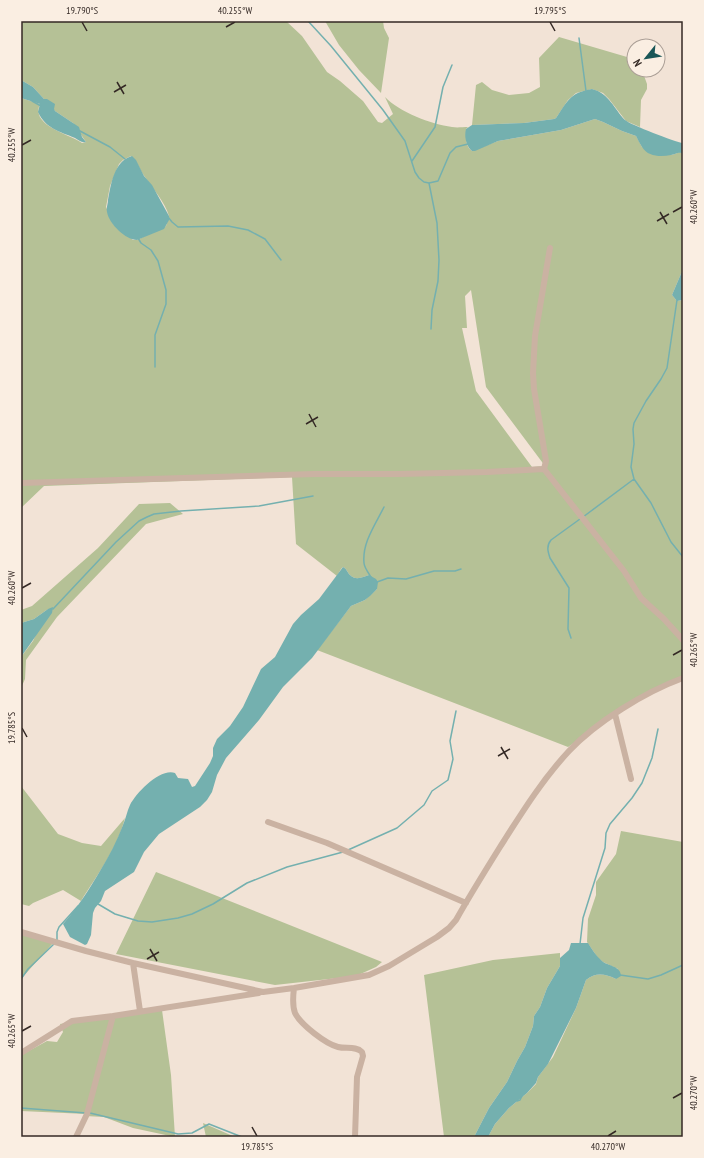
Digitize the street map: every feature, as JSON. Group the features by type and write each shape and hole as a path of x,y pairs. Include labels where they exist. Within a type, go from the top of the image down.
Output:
{"street":[{"path":"544,469 546,461 534,389 533,362 550,248"},
{"path":"21,483 314,474 481,472 544,469"},
{"path":"544,469 620,565 641,598 664,619 683,640"},
{"path":"21,1053 72,1021 113,1016 355,978 369,975 388,966 444,932 456,920 538,789 573,747 615,714 656,690 683,678"},
{"path":"615,714 632,779"},
{"path":"268,822 327,843 466,903"},
{"path":"21,932 133,964 263,992"},
{"path":"133,964 140,1011"},
{"path":"294,988 294,1008 298,1018 303,1023 334,1046 355,1049 362,1052 357,1077 355,1137"},
{"path":"76,1137 87,1114 113,1016"}],"green space":[{"path":"21,21 286,21 302,36 327,72 363,101 378,122 382,123 393,114 385,97 398,108 425,120 452,127 468,127 466,129 466,141 468,147 472,151 498,141 561,130 595,119 636,136 642,147 672,155 680,152 683,154 683,269 672,295 677,301 683,300 683,676 642,697 568,747 317,650 351,606 365,600 377,589 369,575 355,578 352,577 343,567 337,576 296,544 292,477 44,486 21,508 21,98 40,104 38,112 46,124 82,143 86,142 73,123 55,111 33,87 21,80","holes":["131,156 162,201 169,216 166,226 137,240 133,240 114,225 106,207 110,186 119,164","471,290 486,387 545,466 532,467 476,391 462,328 467,328 465,296"]},
{"path":"325,21 383,21 384,28 389,38 381,93 359,70 339,45"},
{"path":"559,37 626,57 626,78 645,78 647,84 647,89 641,100 640,127 626,121 603,93 592,89 576,93 568,100 554,119 524,123 472,125 476,85 482,82 492,90 509,95 529,93 540,87 539,58"},
{"path":"170,503 183,514 146,524 57,617 26,660 25,679 21,688 21,657 33,641 48,609 34,619 21,623 21,610 32,606 98,548 139,504"},
{"path":"21,786 58,834 82,843 101,846 125,818 112,851 81,901 63,890 29,906 21,904"},
{"path":"621,831 683,842 683,1137 488,1137 495,1124 509,1108 536,1084 538,1077 553,1057 576,1008 586,980 597,975 608,976 616,979 618,969 598,958 587,942 588,919 596,895 596,882 616,854"},
{"path":"156,872 382,962 376,967 356,976 275,985 116,954"},
{"path":"21,932 54,942 21,979"},
{"path":"560,953 560,966 547,988 540,1007 534,1016 533,1026 525,1047 507,1082 489,1108 474,1137 444,1137 424,975 493,960"},
{"path":"162,1010 171,1075 175,1137 133,1128 104,1117 85,1116 86,1114 21,1111 21,1054 47,1041 57,1042 63,1032 60,1024"},
{"path":"203,1123 235,1137 206,1137"}],"water":[{"path":"21,80 33,87 44,99 47,99 55,104 55,111 79,127 82,137 86,142 81,142 49,126 41,118 38,112 40,104 21,98"},
{"path":"592,89 603,94 625,120 653,133 683,143 683,154 679,153 655,156 648,153 640,145 636,136 595,119 561,130 498,141 475,151 472,151 467,144 465,132 466,129 472,125 524,123 554,119 574,95"},
{"path":"132,156 136,160 144,176 152,185 169,216 169,220 164,229 137,240 123,234 114,226 108,217 107,210 110,187 114,174 121,163"},
{"path":"683,269 683,300 677,301 672,295"},
{"path":"343,567 352,577 360,578 369,575 376,579 378,582 377,589 365,600 351,606 312,658 283,687 259,720 226,758 217,775 212,792 207,800 200,807 159,834 144,852 134,872 105,891 101,901 93,913 91,935 87,944 85,945 70,937 63,924 83,899 107,860 133,800 150,782 169,772 175,773 178,778 188,779 192,787 195,786 210,763 213,756 213,748 217,739 230,726 243,707 261,669 275,657 293,624 319,599"},
{"path":"53,607 52,613 21,657 21,623 34,619"},
{"path":"571,943 588,943 600,959 619,970 621,976 616,979 604,975 597,975 586,980 576,1008 548,1064 538,1077 536,1083 527,1093 509,1108 495,1124 488,1137 474,1137 489,1108 507,1082 525,1047 533,1026 534,1016 540,1007 547,988 560,966 560,958 569,950"}],"waterway":[{"path":"308,21 331,46 383,110 405,141 415,172 424,182 429,183 438,181 450,153 456,147 468,144"},
{"path":"579,38 586,91"},
{"path":"412,161 435,127 443,87 452,65"},
{"path":"32,101 41,106"},
{"path":"80,131 110,147 125,159"},
{"path":"429,183 437,223 439,260 438,281 432,310 431,329"},
{"path":"168,217 178,227 228,226 248,230 265,239 281,260"},
{"path":"138,238 141,243 151,250 158,261 166,290 166,304 155,335 155,367"},
{"path":"677,300 667,368 634,423 634,444 631,467 634,479 651,503 671,542 683,557"},
{"path":"583,517 634,479"},
{"path":"53,609 116,542 139,521 147,517 154,514 181,511 259,506 313,496"},
{"path":"371,577 364,565 365,548 370,534 384,507"},
{"path":"571,638 568,629 569,588 550,558 548,547 551,540 580,519"},
{"path":"377,582 388,578 406,579 434,571 455,571 461,569"},
{"path":"348,850 397,828 424,805 432,791 448,780 453,759 450,741 456,711"},
{"path":"580,944 583,918 605,848 606,833 610,824 632,798 642,783 652,758 658,729"},
{"path":"98,904 115,914 138,921 152,922 178,918 192,914 213,904 247,883 287,867 343,852"},
{"path":"57,940 57,932 59,927 78,906"},
{"path":"21,979 28,969 55,943"},
{"path":"620,975 648,979 683,965"},
{"path":"517,1101 520,1100 522,1096"},
{"path":"21,1108 86,1113"},
{"path":"90,1113 178,1134 192,1133 209,1124 242,1137"}]}
